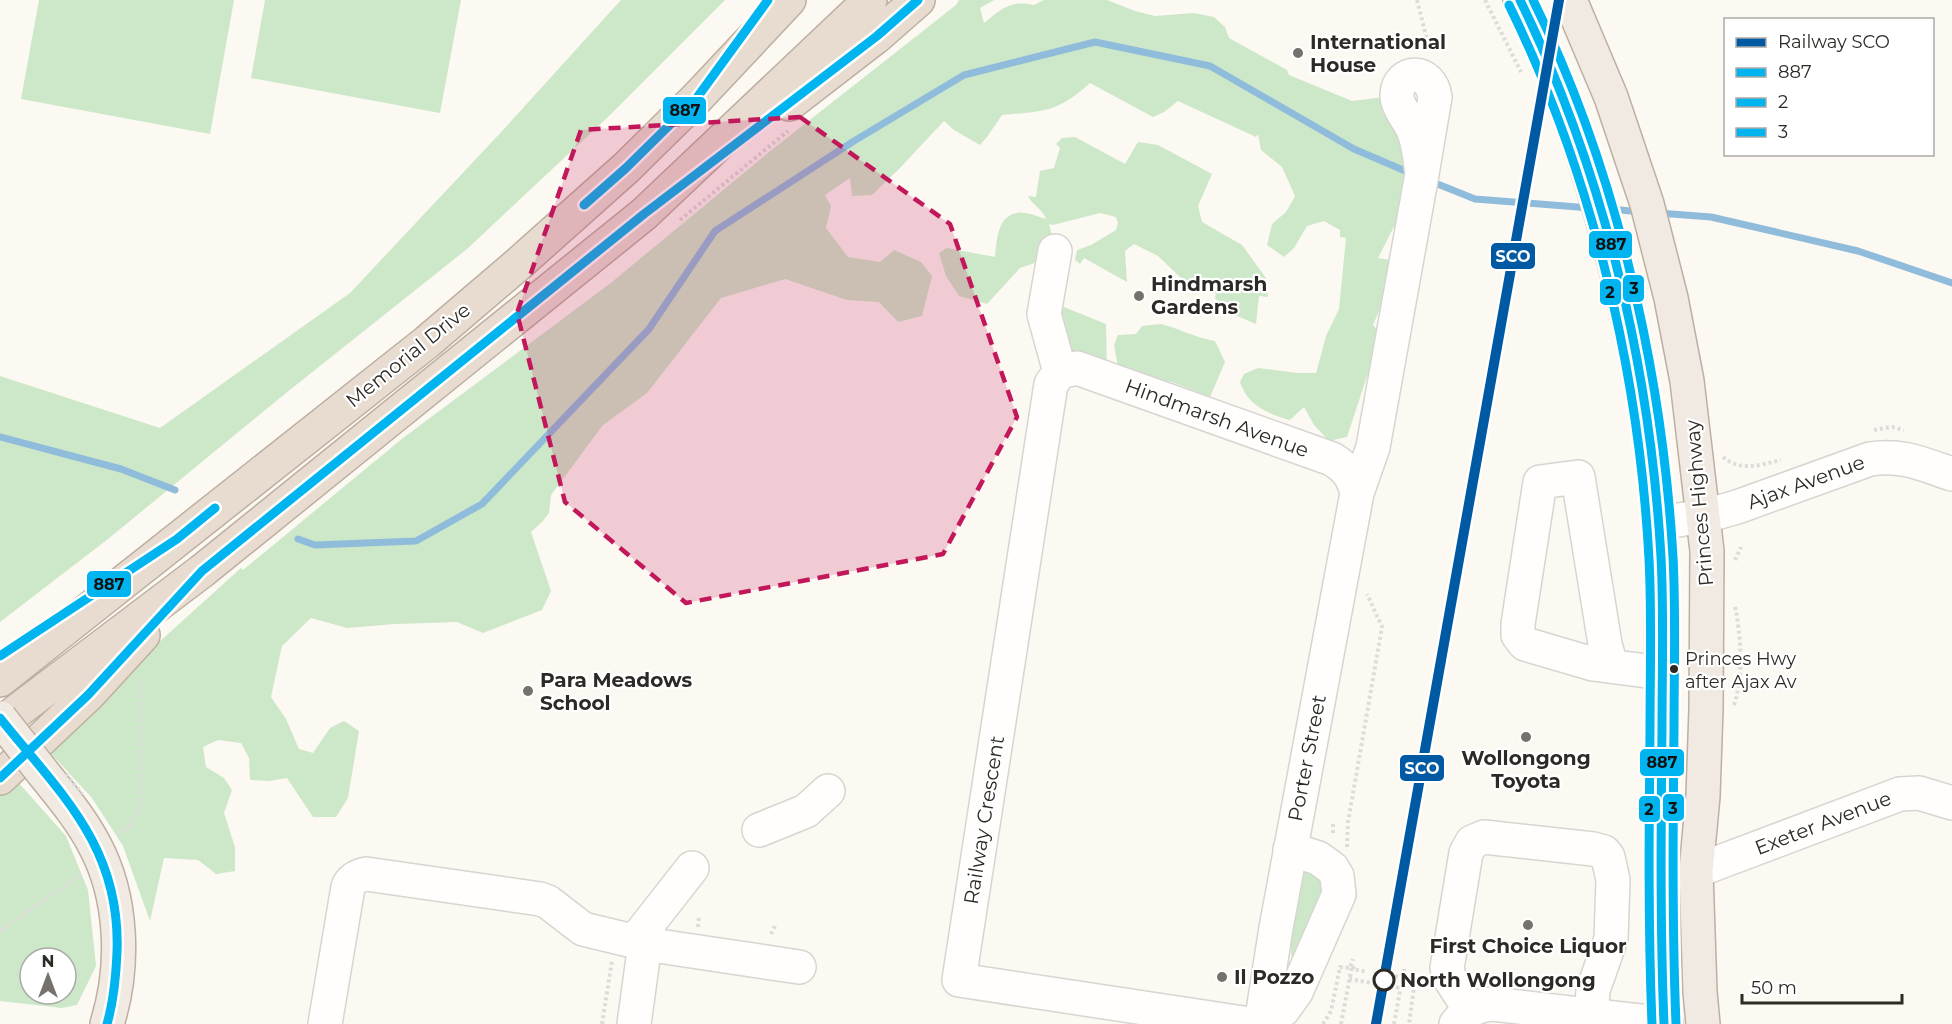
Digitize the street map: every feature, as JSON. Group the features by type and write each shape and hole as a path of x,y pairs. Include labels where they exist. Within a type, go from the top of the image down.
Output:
{"highway":[{"path":"696,99 768,0"},
{"name":"Memorial Drive","path":"0,680 427,342 617,176 696,99 789,0"},
{"name":"Memorial Drive","path":"0,724 657,221 870,0"},
{"path":"657,221 918,0"},
{"path":"0,656 177,538"},
{"path":"0,778 88,695 202,571"}],"main road":[{"path":"1520,0 1567,108 1603,219 1640,375 1661,558 1660,807 1665,1024"},
{"name":"Princes Highway","path":"1570,0 1611,97 1647,204 1687,381 1705,516 1707,551 1706,709 1703,796 1696,871 1703,1024"},
{"path":"0,718 81,823 102,859 114,899 118,924 117,966 107,1024"}],"street":[{"name":"Porter Street","path":"1263,1024 1290,849 1357,493 1372,447 1422,174 1415,134 1397,94 1406,78 1415,75 1425,77"},
{"path":"1055,251 1044,314 1060,372"},
{"name":"Hindmarsh Avenue","path":"1060,372 1077,368 1332,459 1348,471 1357,493"},
{"name":"Railway Crescent","path":"1060,372 1051,384 959,980 1250,1024"},
{"name":"Ajax Avenue","path":"1658,523 1705,516 1737,507 1870,459 1887,456 1908,458 1952,474"},
{"path":"1611,666 1605,644 1578,477 1540,482 1518,635 1525,644 1593,664 1662,673"},
{"path":"759,830 806,811 828,790"},
{"name":"Exeter Avenue","path":"1696,871 1900,794 1919,793 1952,803"},
{"path":"1591,1017 1593,990 1611,939 1613,880 1608,857 1604,852 1593,849 1484,837 1472,842 1466,852 1447,968 1464,1016 1481,1005 1493,1004 1591,1017 1665,1024"},
{"path":"1263,1024 1283,1010 1296,992 1339,894 1337,876 1332,868 1318,858 1290,849"},
{"path":"634,1024 632,941 692,868"},
{"path":"325,1024 348,887 350,882 366,874 540,899 548,902 583,930 632,941 799,967"}],"path":[{"path":"1417,0 1431,62 1425,77"},
{"path":"1485,0 1524,80"},
{"path":"657,221 790,129"},
{"path":"1347,854 1348,822 1382,627 1363,587"},
{"path":"0,931 102,859 112,837 129,827 138,812 139,674"},
{"path":"771,934 775,926"},
{"path":"602,1024 632,941"},
{"path":"1353,959 1353,969 1367,972"},
{"path":"1341,1024 1353,959"},
{"path":"1323,1024 1331,1011 1340,967 1350,968 1353,959"},
{"path":"1389,975 1400,977 1404,969"},
{"path":"1394,1024 1404,969"},
{"path":"1404,969 1405,979 1415,980 1409,1024"},
{"path":"1349,979 1400,988"}],"highlighted area":[{"path":"800,117 950,224 1017,417 943,554 686,603 565,502 517,313 581,130"}],"green space":[{"path":"39,0 234,0 210,134 21,99"},
{"path":"265,0 461,0 440,113 251,78"},
{"path":"621,0 725,0 609,116 467,249 108,539 0,622 0,376 160,428 350,293"},
{"path":"959,0 994,0 980,8 984,23 996,13 1012,5 1034,5 1044,0 1107,0 1155,16 1194,13 1214,17 1225,27 1229,38 1287,70 1289,75 1352,101 1384,97 1417,123 1407,201 1378,258 1396,261 1373,325 1381,334 1347,437 1329,441 1314,425 1304,407 1290,420 1266,411 1253,403 1240,382 1244,374 1258,368 1316,373 1326,336 1339,309 1346,238 1340,237 1340,230 1324,221 1307,226 1294,248 1284,257 1267,245 1272,224 1286,212 1295,196 1282,167 1261,150 1258,134 1256,137 1178,101 1153,117 1090,83 1068,100 1049,109 1002,115 980,145 954,130 944,121 872,195 852,196 850,178 825,195 831,206 826,228 848,257 880,262 894,250 921,262 932,276 922,316 898,322 879,302 847,300 785,279 721,298 647,393 603,425 551,495 549,513 531,532 551,591 542,610 483,633 457,622 347,628 311,618 282,646 271,697 286,719 299,749 313,753 330,728 344,721 359,731 348,798 336,817 313,817 287,778 269,781 250,780 249,758 241,743 218,740 203,747 206,767 224,778 232,790 224,813 235,847 235,871 216,874 198,860 164,858 150,921 123,846 92,798 44,746 241,568 243,570 403,438 612,282 769,152 956,5"},
{"path":"1075,137 1125,164 1138,142 1158,145 1212,174 1198,206 1202,222 1242,245 1266,278 1268,297 1259,296 1256,324 1230,313 1215,298 1216,294 1180,277 1158,256 1134,244 1125,251 1127,282 1084,258 1080,264 1075,260 1077,250 1091,245 1116,230 1118,223 1116,217 1100,213 1053,225 1049,224 1054,243 1037,262 1020,268 987,304 959,296 946,276 939,253 947,248 995,257 999,230 1010,215 1024,213 1046,219 1028,196 1036,197 1040,171 1054,168 1060,148 1056,144 1062,138"},
{"path":"1059,305 1106,324 1107,369 1077,368 1054,312"},
{"path":"1161,324 1215,341 1225,362 1210,397 1172,382 1119,372 1114,345 1118,335 1136,334 1142,326"},
{"path":"9,772 66,836 88,890 96,966 78,1003 78,946 18,946 18,1003 0,1001 0,781"},
{"path":"1313,870 1328,886 1292,962 1290,941 1301,874"},
{"path":"44,1006 72,1006 62,1008"}],"waterway":[{"path":"298,539 315,545 416,541 482,504 649,329 715,231 854,141 964,75 1095,42 1210,66 1354,149 1410,173"},
{"path":"1435,183 1475,199 1590,208"},
{"path":"1610,209 1641,212"},
{"path":"1658,213 1711,217 1858,251 1952,283"},
{"path":"0,437 121,469 175,490"}],"rail line":[{"name":"SCO","path":"1376,1024 1559,0"}],"transit line":[{"name":"887","path":"584,205 626,168 696,99 768,0"},
{"name":"887","path":"0,778 88,695 202,571 644,214 877,36 918,0"},
{"name":"887","path":"1520,0 1550,65 1599,201 1634,342 1646,414 1655,485 1662,578 1661,877 1664,1024"},
{"name":"3","path":"1533,0 1562,64 1611,201 1646,343 1658,415 1667,486 1674,578 1673,877 1676,1024"},
{"name":"2","path":"1509,5 1564,136 1587,205 1606,275 1635,417 1644,488 1650,580 1649,878 1652,1024"},
{"name":"887","path":"0,656 177,539 215,508"},
{"name":"887","path":"0,718 45,772 83,824 98,852 109,882 116,915 117,952 114,988 107,1024"}],"place":[{"name":"International House","path":"1298,53"},
{"name":"Hindmarsh Gardens","path":"1139,296"},
{"name":"Princes Hwy after Ajax Av","path":"1674,669"},
{"name":"Para Meadows School","path":"528,691"},
{"name":"Wollongong Toyota","path":"1526,737"},
{"name":"First Choice Liquor","path":"1528,925"},
{"name":"Il Pozzo","path":"1222,977"},
{"name":"North Wollongong","path":"1384,980"}]}
